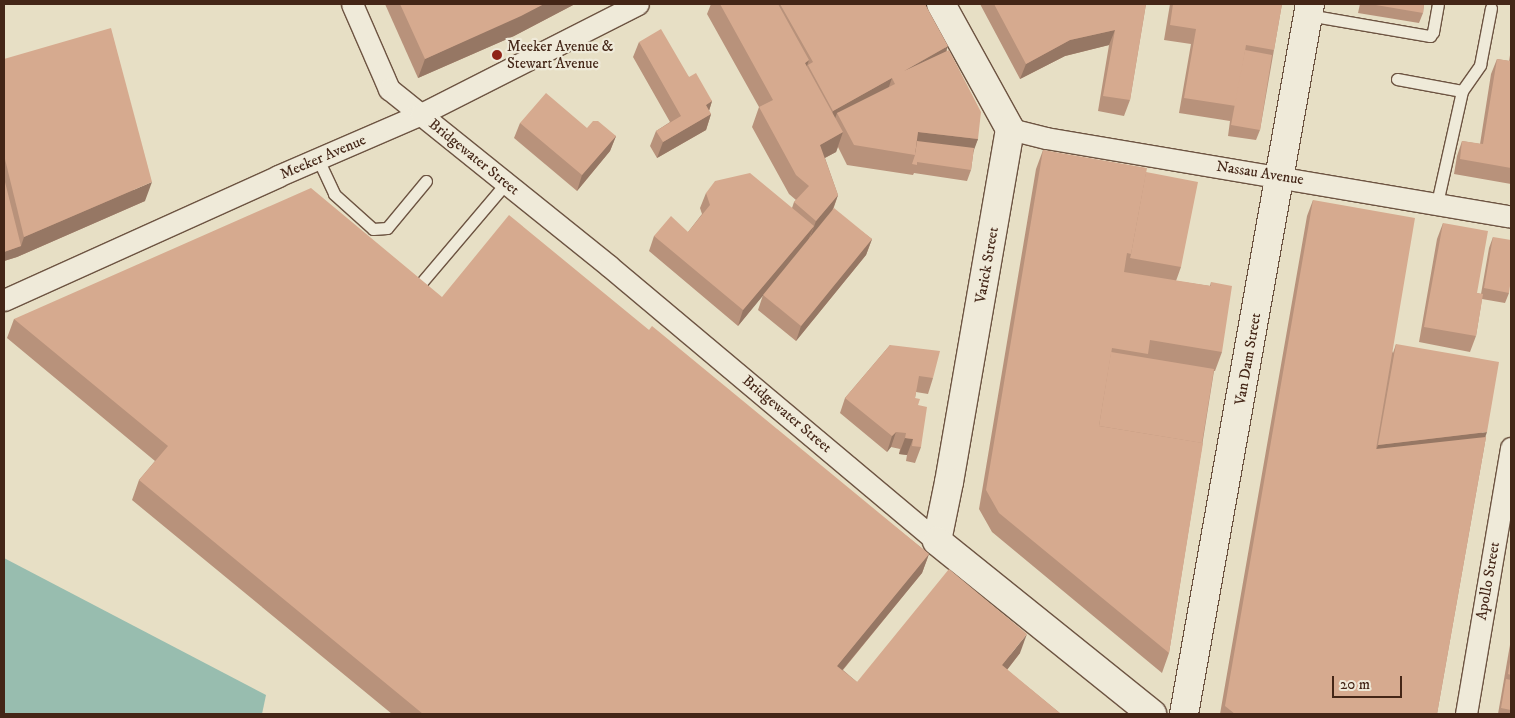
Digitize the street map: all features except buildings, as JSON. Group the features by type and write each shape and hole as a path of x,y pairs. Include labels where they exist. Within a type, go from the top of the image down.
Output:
{"main road":[{"path":"941,4 1010,129"},
{"name":"Van Dam Street","path":"1184,714 1309,9"},
{"name":"Varick Street","path":"937,541 949,482 1010,129"},
{"name":"Bridgewater Street","path":"937,541 1152,714"}],"street":[{"name":"Bridgewater Street","path":"352,4 389,89 790,416 937,541"},
{"name":"Meeker Avenue","path":"4,300 421,114 638,4"},
{"name":"Nassau Avenue","path":"1010,129 1046,138 1280,176 1511,217"},
{"name":"Apollo Street","path":"1466,714 1511,448"}],"lane":[{"path":"1309,9 1430,36 1433,32 1438,4"},
{"path":"1437,204 1462,91 1480,65 1491,8"},
{"path":"1398,79 1462,91"},
{"path":"318,159 334,194 373,229 387,228 426,181"},
{"path":"422,282 506,183"}],"shaded area":[{"path":"4,558 266,695 262,714 4,714"}],"place":[{"name":"Meeker Avenue & Stewart Avenue","path":"497,55"}]}
